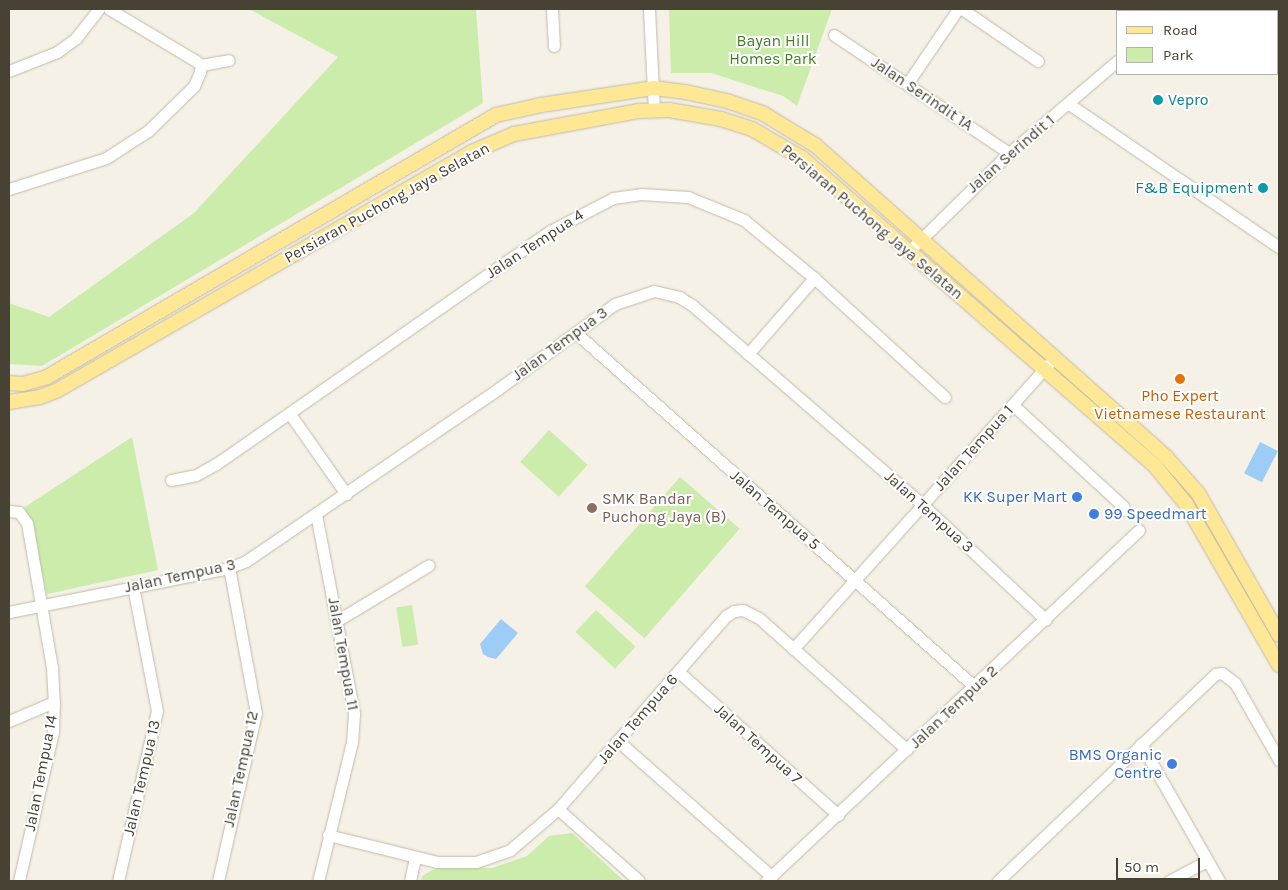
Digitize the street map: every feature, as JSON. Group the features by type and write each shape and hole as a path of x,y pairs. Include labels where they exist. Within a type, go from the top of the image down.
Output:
{"main road":[{"name":"Persiaran Puchong Jaya Selatan","path":"9,383 23,384 47,377 496,115 541,105 653,88 727,101 786,125 815,146 921,237 1166,457 1198,493 1279,635"},
{"name":"Persiaran Puchong Jaya Selatan","path":"9,402 40,397 58,390 472,152 514,134 546,126 654,110 721,119 752,129 779,142 802,158 1155,466 1186,504 1279,665"}],"street":[{"path":"9,71 57,52 76,38 99,9"},
{"path":"109,9 201,65 229,60"},
{"path":"552,9 554,46"},
{"path":"649,9 654,110"},
{"path":"907,84 960,9 1038,61"},
{"name":"Jalan Serindit 1A","path":"834,35 1010,153"},
{"name":"Jalan Serindit 1","path":"909,250 1010,153 1116,62"},
{"path":"9,189 106,158 148,131 194,86 201,65"},
{"path":"1068,104 1279,247"},
{"name":"Jalan Tempua 4","path":"171,480 196,475 216,464 550,231 613,198 670,194 706,202 762,233 946,397"},
{"path":"748,354 814,278"},
{"name":"Jalan Tempua 3","path":"9,612 229,568 256,555 576,334 615,304 630,297 654,291 665,292 692,305 923,505 1046,620"},
{"name":"Jalan Tempua 5","path":"576,334 975,687"},
{"name":"Jalan Tempua 1","path":"793,649 1055,358"},
{"path":"1012,405 1124,506 1124,510"},
{"path":"290,414 346,494"},
{"name":"Jalan Tempua 14","path":"9,511 24,515 27,523 52,667 54,702 53,732 19,881"},
{"name":"Jalan Tempua 11","path":"316,514 338,620 354,714 352,742 318,881"},
{"name":"Jalan Tempua 2","path":"769,879 1140,530"},
{"path":"338,620 429,565"},
{"name":"Jalan Tempua 12","path":"218,881 256,713 229,568"},
{"name":"Jalan Tempua 13","path":"118,881 157,711 133,586"},
{"name":"Jalan Tempua 6","path":"328,835 415,858 458,863 495,857 525,839 558,809 726,616 734,611 743,610 759,618 907,750"},
{"name":"Jalan Tempua 7","path":"679,672 838,815"},
{"path":"998,881 1208,678 1222,673 1235,683 1279,760"},
{"path":"9,721 54,702"},
{"path":"618,741 769,879"},
{"path":"1141,744 1219,881"},
{"path":"558,809 639,881"},
{"path":"410,881 415,858"},
{"path":"1169,881 1207,861"}],"green space":[{"path":"249,9 476,9 483,103 42,366 9,364 9,303 49,317 194,213 338,57"},
{"name":"Bayan Hill Homes Park","path":"669,9 832,9 797,106 783,96 711,73 671,73"},
{"path":"549,430 588,465 559,497 520,462"},
{"path":"132,437 158,570 47,594 25,507"},
{"path":"680,477 740,529 644,638 585,586"},
{"path":"412,605 418,645 402,647 396,608"},
{"path":"596,610 635,647 615,669 576,632"},
{"path":"572,833 624,881 421,881 422,876 438,867 492,868 527,856 549,836"}],"water":[{"path":"1260,442 1278,451 1262,482 1244,473"},
{"path":"501,619 518,633 496,659 483,654 480,644"}],"place":[{"name":"Vepro","path":"1158,100"},
{"name":"F&B Equipment","path":"1263,188"},
{"name":"Pho Expert Vietnamese Restaurant","path":"1180,379"},
{"name":"KK Super Mart","path":"1077,497"},
{"name":"SMK Bandar Puchong Jaya (B)","path":"592,508"},
{"name":"99 Speedmart","path":"1094,514"},
{"name":"BMS Organic Centre","path":"1172,764"}]}
